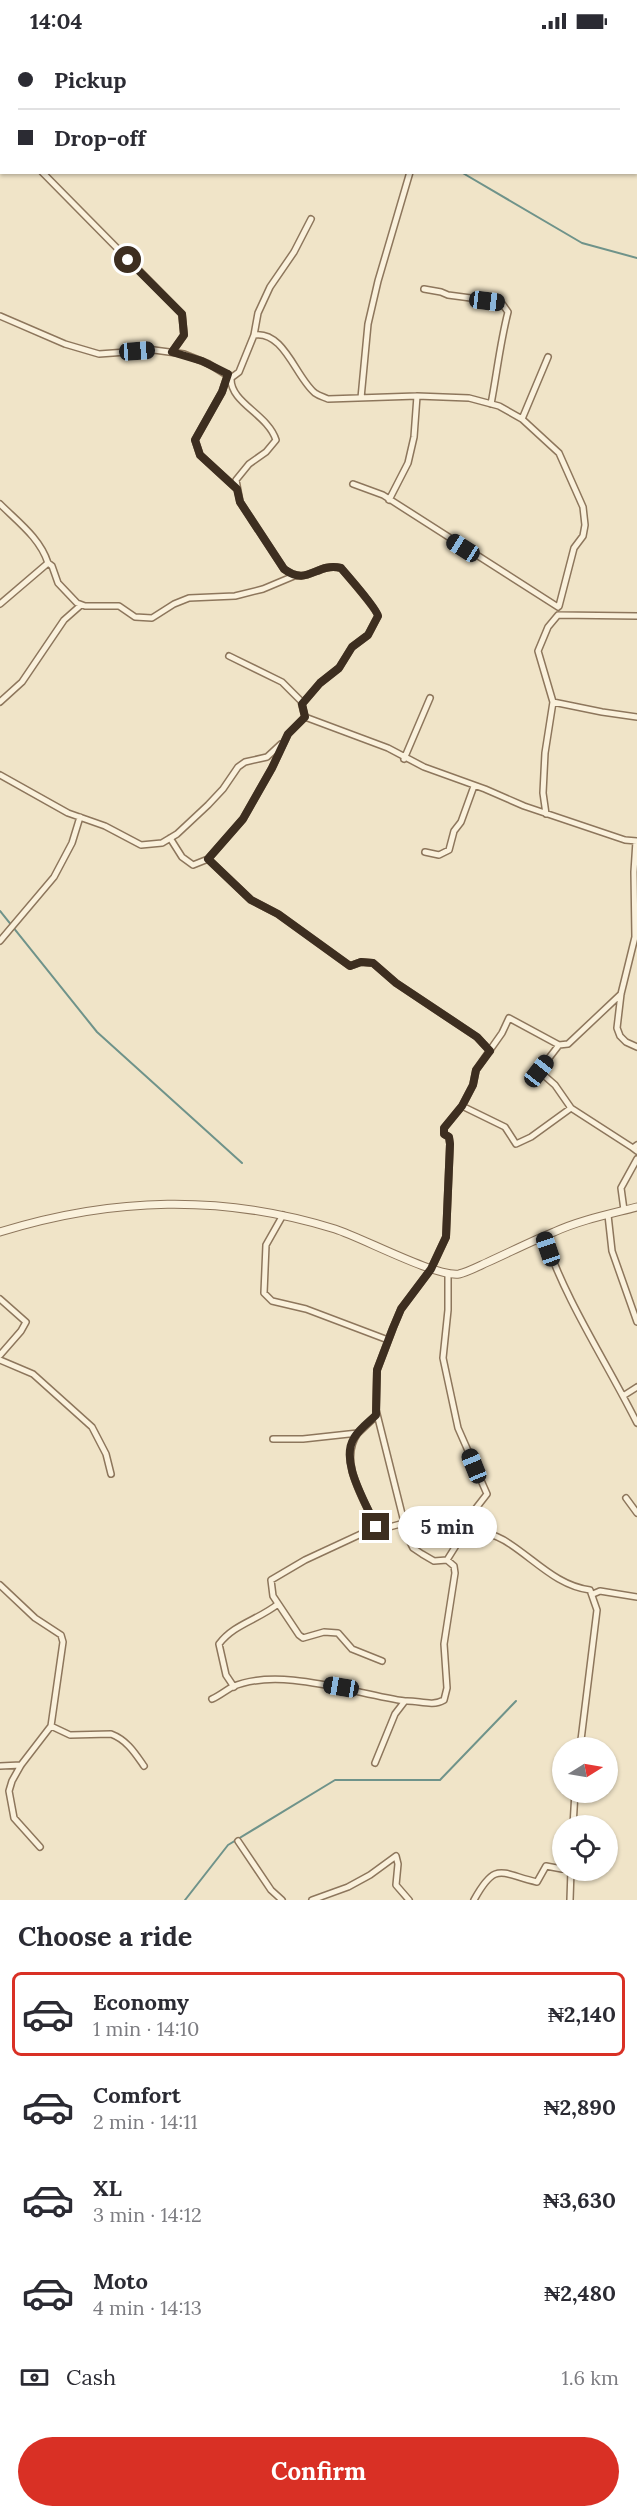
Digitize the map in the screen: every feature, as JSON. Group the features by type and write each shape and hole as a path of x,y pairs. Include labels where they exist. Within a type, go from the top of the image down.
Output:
{"street":[{"path":"44,174 182,314 184,335 172,352"},
{"path":"361,398 368,324 378,281 409,174"},
{"path":"237,489 200,455 195,440 229,376 239,372 254,335 258,313 270,287 298,245 311,219"},
{"path":"424,289 441,292 448,296 501,302 508,312 497,358 497,375 491,404"},
{"path":"0,316 65,344 99,354 154,350 172,352 202,361 229,376 233,391 268,424 276,440 266,452 249,464 236,480 240,502 284,569 294,576"},
{"path":"254,335 263,333 282,347 316,394 333,400 417,396 469,398 491,404 522,418 559,453 583,507 585,525 583,536 574,548 558,615 548,627 538,651 553,702 545,753 543,793 546,814"},
{"path":"522,418 548,357"},
{"path":"388,500 408,463 414,437 417,396"},
{"path":"353,484 383,495 476,556 524,584 546,601 559,606"},
{"path":"0,504 33,536 44,550 58,583 81,605 119,606 135,617 152,618 174,604 189,598 235,596 263,589 294,576 312,574 327,567 341,568 359,592 373,605 378,616 368,635 352,647 339,668 320,683 302,704"},
{"path":"0,604 48,563"},
{"path":"0,702 22,682 64,620 81,605"},
{"path":"558,615 637,616"},
{"path":"229,656 282,682 302,704 305,717"},
{"path":"404,759 430,698"},
{"path":"553,702 637,717"},
{"path":"305,717 388,748 404,759 546,814 625,840 637,841 634,872 635,937 621,994 617,1028 620,1036 626,1042 637,1047"},
{"path":"0,775 58,808 105,826 141,845 162,843 214,799 238,767 245,762 267,757 305,717"},
{"path":"170,838 182,857 193,866 208,859 243,819 272,768 284,741"},
{"path":"425,852 439,855 449,850 454,831 461,822 474,786"},
{"path":"0,940 54,877 72,843 80,817"},
{"path":"208,859 251,900 278,914 350,966 361,962 373,963 396,983 477,1037 490,1051"},
{"path":"628,966 637,967"},
{"path":"212,1700 234,1687 269,1680 304,1680 405,1701 416,1700 429,1704 444,1700 447,1688 444,1644 454,1566 447,1560 434,1561 413,1548 404,1523 381,1423 376,1415 377,1370 401,1309 431,1269 446,1237 450,1144 449,1137 444,1134 444,1128 462,1106 473,1085 476,1070 510,1018 559,1045 568,1044 621,994"},
{"path":"559,1045 539,1071 555,1085 571,1108 636,1148"},
{"path":"462,1106 505,1127 516,1144 531,1137 571,1108"},
{"path":"624,1210 621,1188 637,1159"},
{"path":"0,1232 46,1218 113,1206 172,1203 214,1205 283,1215 337,1230 431,1269 458,1274 543,1236 637,1207"},
{"path":"283,1215 266,1245 264,1293 272,1301 306,1309 388,1340"},
{"path":"608,1215 612,1251 637,1322"},
{"path":"543,1236 571,1300 637,1423"},
{"path":"448,1273 448,1310 443,1358 458,1428 487,1494 473,1512 476,1529"},
{"path":"0,1299 26,1322 21,1332 0,1358 33,1374 92,1427 106,1454 111,1474"},
{"path":"623,1396 637,1387"},
{"path":"376,1415 352,1441 349,1455 353,1475 376,1527"},
{"path":"273,1439 303,1439 358,1433"},
{"path":"626,1498 637,1513"},
{"path":"382,1661 352,1649 338,1633 324,1632 303,1638 273,1596 271,1580 299,1563 376,1527 382,1529 404,1523"},
{"path":"447,1560 457,1544 476,1529"},
{"path":"476,1529 495,1534 563,1583 590,1590 593,1593 597,1610 581,1737"},
{"path":"0,1585 35,1618 61,1635 63,1642 51,1726 21,1765 9,1791 14,1818 40,1847"},
{"path":"593,1593 600,1591 637,1597"},
{"path":"234,1687 226,1675 219,1644 228,1632 262,1616 278,1604"},
{"path":"375,1763 395,1714 405,1701"},
{"path":"51,1726 70,1735 111,1734 118,1736 134,1750 144,1767"},
{"path":"0,1766 21,1765"},
{"path":"237,1841 271,1890 282,1900"},
{"path":"312,1900 348,1887 370,1875 396,1856 398,1864 396,1885 409,1900"},
{"path":"474,1900 489,1877 496,1873 510,1873 537,1882 546,1866 552,1867"},
{"path":"570,1900 571,1881"}],"waterway":[{"path":"464,174 582,243 637,258"},
{"path":"0,911 97,1032 242,1163"},
{"path":"185,1900 228,1845 335,1780 440,1780 516,1701"}],"route":[{"path":"128,260 182,314 184,335 172,352 202,361 228,374 222,392 195,440 200,455 237,489 240,502 284,569 300,577 327,567 341,568 352,584 377,610 378,616 368,635 352,647 339,668 320,683 302,704 305,717 288,734 243,819 208,859 251,900 278,914 350,966 361,962 373,963 396,983 477,1037 490,1051 476,1070 473,1085 462,1106 444,1128 444,1134 449,1137 450,1144 446,1237 431,1269 401,1309 393,1328 377,1370 376,1415 352,1441 349,1455 353,1475 376,1527"}]}
